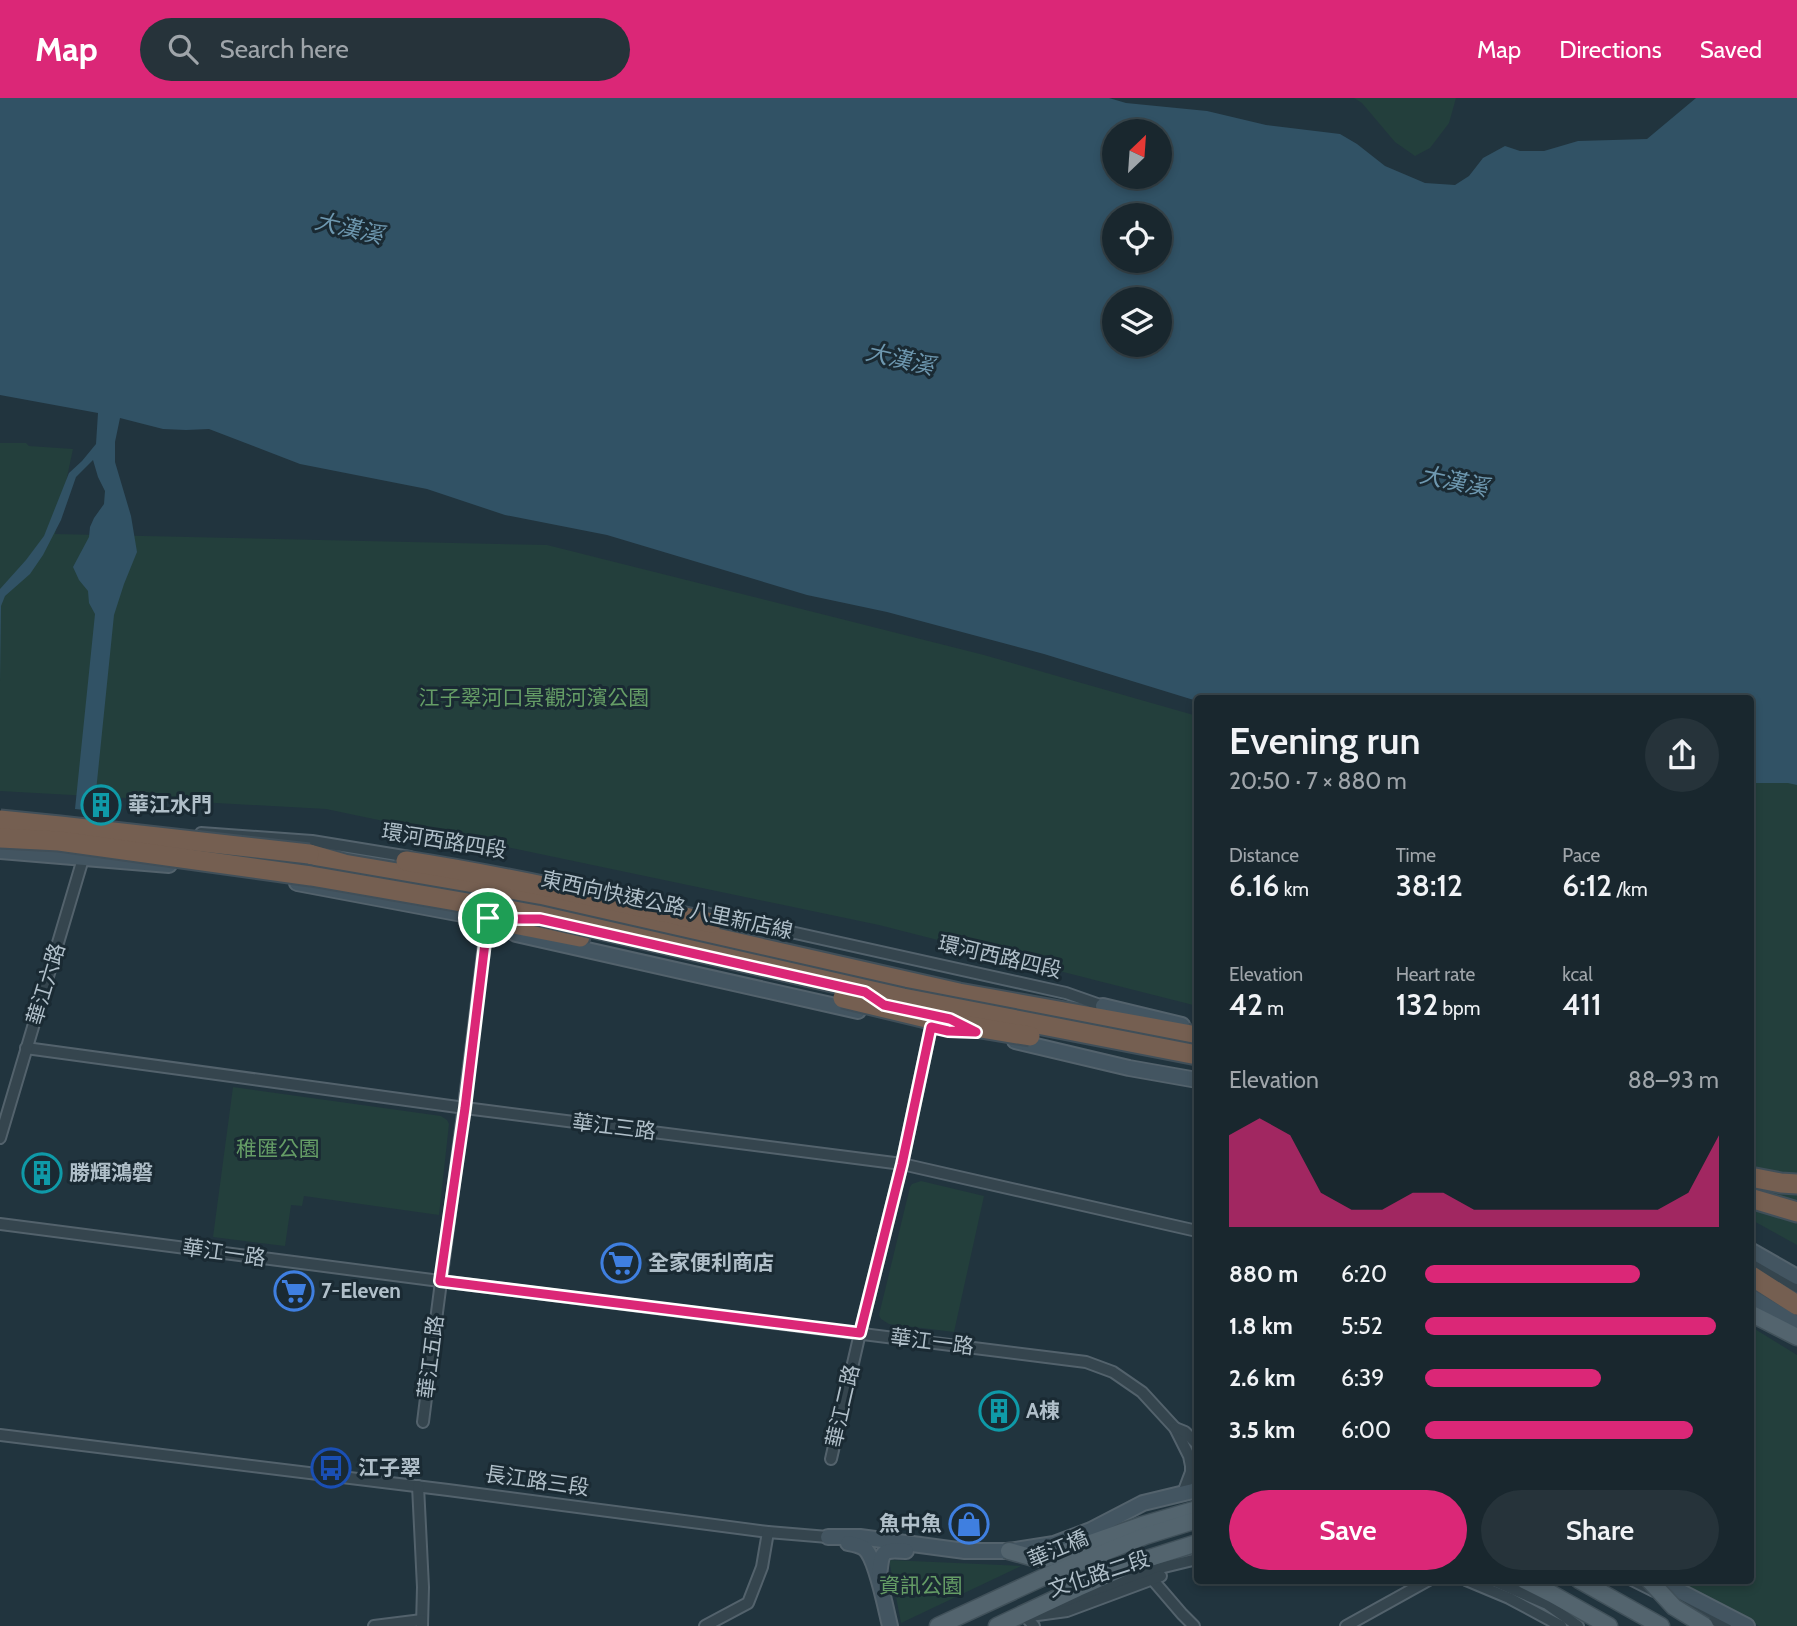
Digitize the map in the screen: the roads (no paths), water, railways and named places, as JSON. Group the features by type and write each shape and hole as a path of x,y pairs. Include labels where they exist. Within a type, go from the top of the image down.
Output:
{"highway":[{"name":"東西向快速公路 八里新店線","path":"0,820 309,854 344,864 588,909 959,993 1194,1035"},
{"name":"東西向快速公路 八里新店線","path":"0,838 59,841 312,876 523,913 904,998 1194,1054"},
{"path":"309,854 348,852 466,871 597,897 1066,1004 1103,1006"},
{"path":"491,918 939,1021 1194,1064"},
{"path":"1754,1178 1797,1184"},
{"path":"1754,1199 1797,1212"},
{"path":"1754,1269 1797,1295"},
{"path":"1754,1278 1797,1305"}],"main road":[{"name":"環河西路四段","path":"0,814 491,899 1194,1041"},
{"path":"0,850 234,872 491,918 540,919 865,992 884,1005 950,1019 976,1032"},
{"path":"491,918 516,934 948,1031 976,1032 1129,1068 1194,1079"},
{"name":"環河西路四段","path":"1103,1006 1194,1027"},
{"path":"1754,1252 1797,1277"},
{"path":"1754,1298 1797,1324"},
{"path":"1754,1315 1797,1337"},
{"name":"文化路二段","path":"1009,1551 1054,1544 1091,1530 1143,1503 1190,1492"},
{"path":"1009,1551 1045,1559 1194,1510"},
{"name":"華江橋","path":"938,1626 1046,1576 1144,1536 1194,1521"},
{"path":"828,1537 864,1548 868,1553 879,1581 890,1626"},
{"name":"長江路三段","path":"828,1537 860,1537 923,1544 948,1550 1009,1551"},
{"name":"文化路二段","path":"997,1626 1024,1620 1137,1562 1194,1544"},
{"path":"879,1581 881,1558 888,1550 948,1550"},
{"path":"1529,1584 1550,1599 1609,1626"},
{"path":"1586,1584 1661,1626"},
{"path":"1653,1584 1674,1607 1705,1626"},
{"path":"1666,1584 1747,1626"}],"street":[{"name":"環河西路四段","path":"88,830 146,828 312,841 495,870 595,889 1052,990 1103,1006"},
{"name":"華江六路","path":"0,1138 85,857 88,830"},
{"name":"華江五路","path":"423,1422 491,918"},
{"name":"華江二路","path":"831,1459 902,1164 931,1027"},
{"name":"華江三路","path":"26,1048 902,1164 1194,1230"},
{"name":"華江一路","path":"0,1224 1086,1362 1113,1372 1142,1392 1175,1428 1189,1456 1190,1492"},
{"path":"1754,1262 1797,1287"},
{"path":"1754,1286 1797,1313"},
{"name":"華江一路","path":"1175,1428 1185,1432 1194,1441"},
{"name":"長江路三段","path":"0,1435 768,1532 828,1537"},
{"path":"374,1626 422,1623 418,1486"},
{"path":"1075,1536 1194,1503"},
{"path":"705,1626 748,1603 762,1567 768,1532"},
{"path":"1024,1620 1160,1568 1194,1560"},
{"name":"文化路二段","path":"1024,1620 1067,1611 1194,1567"},
{"path":"1153,1579 1194,1626"},
{"path":"1346,1626 1422,1584"},
{"path":"1476,1584 1509,1598 1561,1626"},
{"path":"1504,1584 1550,1599 1578,1626"},
{"path":"1640,1584 1726,1626"}],"water":[{"name":"大漢溪","path":"0,98 1109,98 1126,103 1207,111 1266,125 1340,134 1385,166 1425,183 1455,185 1469,176 1483,158 1505,146 1520,151 1544,151 1578,141 1647,139 1696,98 1797,98 1797,785 1754,783 1754,695 1194,695 1194,700 1044,654 887,612 807,595 607,535 505,515 427,489 300,464 209,429 163,429 120,418 115,442 115,462 131,516 137,552 114,615 94,811 75,809 95,614 89,603 88,591 73,567 89,537 94,518 104,504 105,491 93,460 76,477 61,520 43,555 30,574 5,596 1,606 0,681 0,589 44,536 69,473 96,444 98,413 0,395"}],"place":[{"name":"華江水門","path":"101,805"},
{"name":"勝輝鴻磐","path":"42,1173"},
{"name":"全家便利商店","path":"621,1263"},
{"name":"7-Eleven","path":"294,1291"},
{"name":"A棟","path":"999,1411"},
{"name":"江子翠","path":"331,1468"},
{"name":"魚中魚","path":"969,1524"}],"park label":[{"name":"江子翠河口景觀河濱公園","path":"534,698"},
{"name":"稚匯公園","path":"278,1149"},
{"name":"資訊公園","path":"921,1586"}]}
